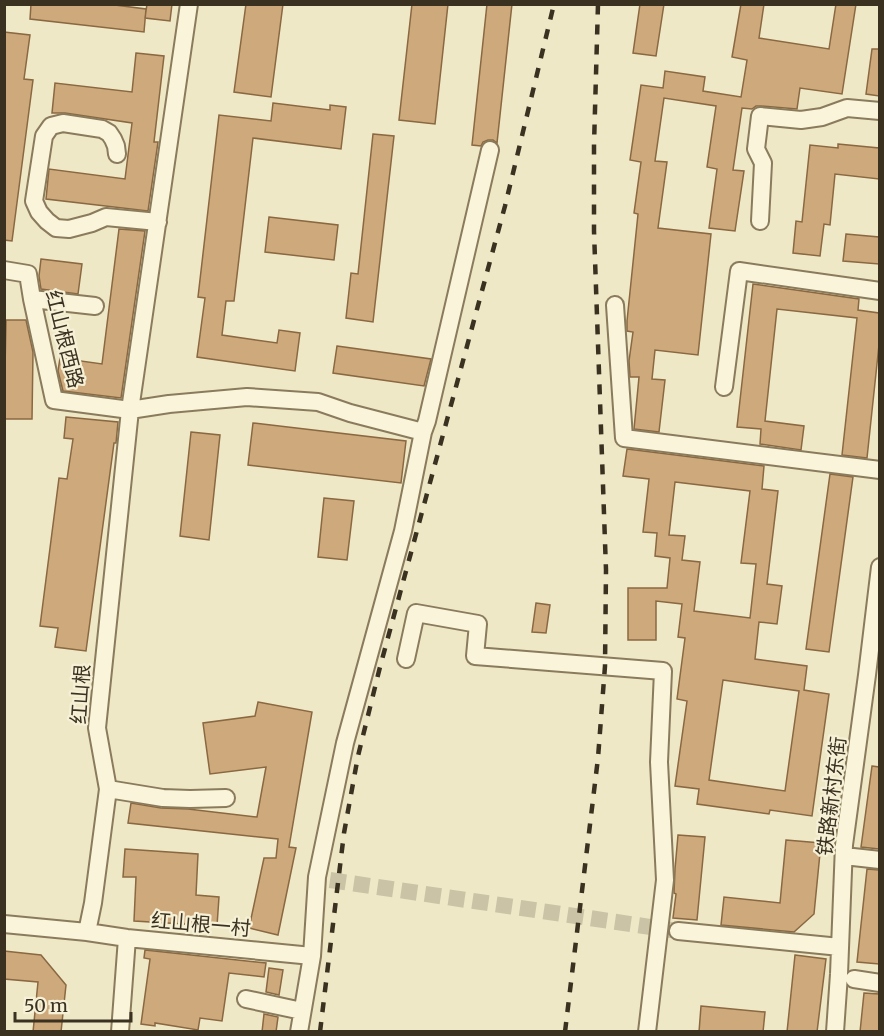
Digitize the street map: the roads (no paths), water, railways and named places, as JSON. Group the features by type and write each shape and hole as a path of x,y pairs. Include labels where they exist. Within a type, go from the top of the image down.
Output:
{"street":[{"name":"红山根","path":"87,932 108,789 97,728 130,410 189,4"},
{"path":"760,221 763,163 756,149 760,116 801,120 822,117 847,108 879,111"},
{"path":"117,154 113,139 102,129 63,123 51,126 46,130 44,136 34,201 39,212 56,228 69,229 106,217 158,222"},
{"path":"299,1032 345,743 403,531 423,432 490,150"},
{"name":"红山根西路","path":"4,270 28,274 54,400 130,410"},
{"path":"724,387 739,271 879,291"},
{"path":"32,300 95,306"},
{"path":"615,305 624,438 879,470"},
{"path":"130,410 247,397 318,402 423,432"},
{"name":"铁路新村东街","path":"835,1032 844,845 873,676 879,567"},
{"path":"406,659 416,613 478,624 475,656 663,671 659,762 665,880 647,1032"},
{"path":"108,789 163,798 226,798"},
{"path":"844,856 879,860"},
{"path":"4,924 87,932"},
{"path":"678,931 840,947"},
{"name":"红山根一村","path":"87,932 312,956"},
{"path":"120,1032 127,938"},
{"path":"854,979 879,982"},
{"path":"246,999 302,1011"}],"tunnel":[{"path":"330,880 678,931"}],"railway":[{"path":"320,1032 344,833 358,756 505,206 554,4"},
{"path":"565,1032 598,758 605,666 606,570 594,231 598,4"}]}
